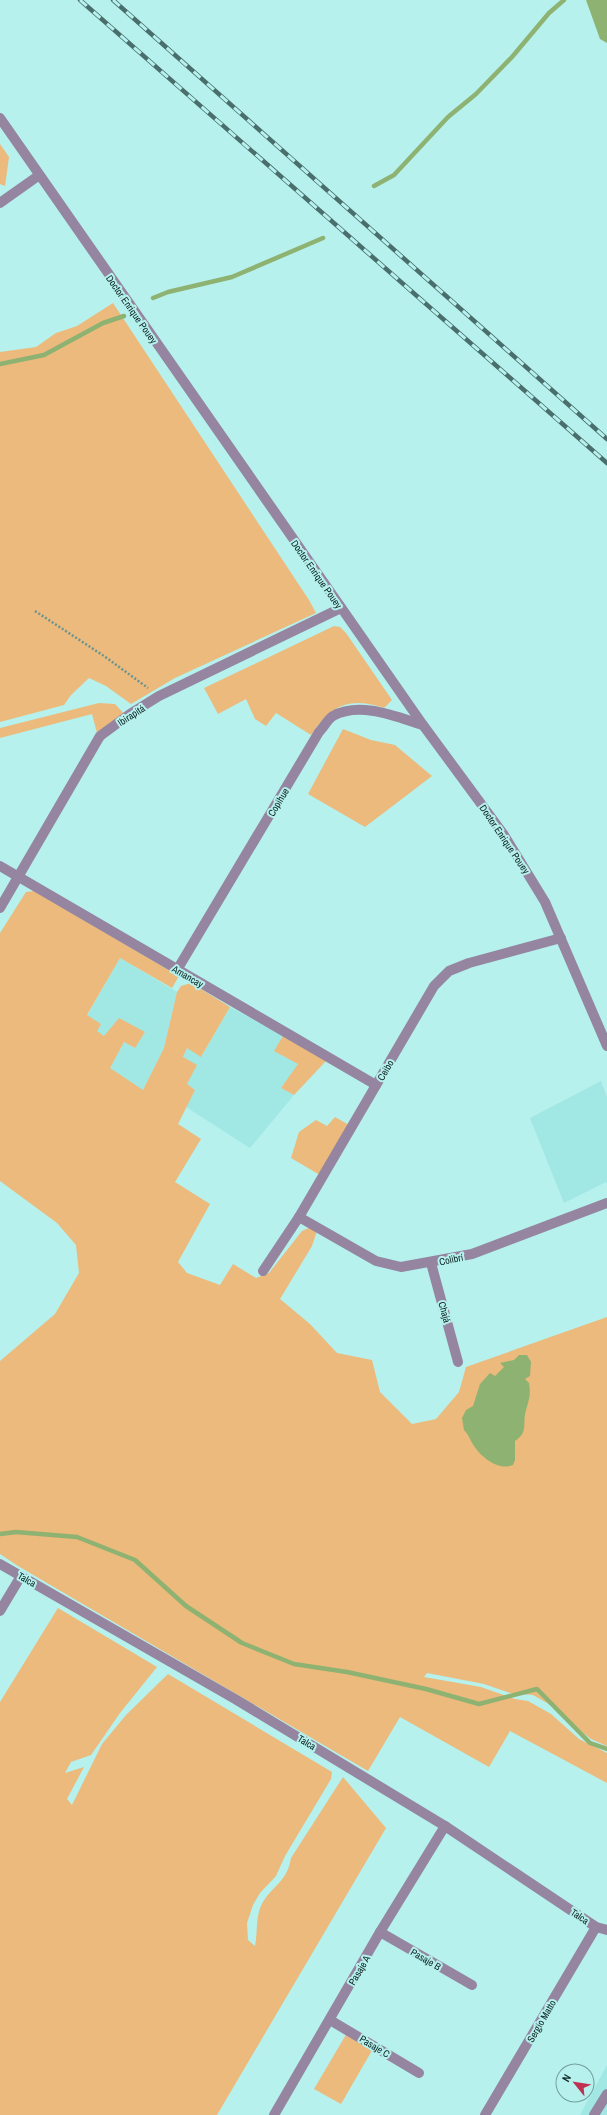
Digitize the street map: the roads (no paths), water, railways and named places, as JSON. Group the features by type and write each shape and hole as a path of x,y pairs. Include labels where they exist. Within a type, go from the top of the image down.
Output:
{"street":[{"name":"Doctor Enrique Pouey","path":"0,118 38,176 423,726 508,842 545,902 607,1046"},
{"path":"0,203 38,176"},
{"name":"Ibirapitá","path":"0,908 100,736 130,714 160,696 341,608"},
{"name":"Copihue","path":"178,970 319,732 332,716 352,710 379,712 423,726"},
{"name":"Amancay","path":"0,866 18,878 376,1084"},
{"name":"Ceibo","path":"263,1271 299,1217 434,986 449,971 469,963 561,938"},
{"name":"Colibrí","path":"299,1217 376,1261 401,1267 431,1263 472,1254 607,1203"},
{"name":"Chajá","path":"431,1263 458,1362"},
{"name":"Talca","path":"0,1564 235,1699 445,1826 596,1927 607,1930"},
{"path":"0,1611 21,1576"},
{"name":"Pasaje A","path":"274,2115 380,1932 445,1826"},
{"name":"Sergio Matto","path":"485,2115 596,1927"},
{"name":"Pasaje B","path":"380,1932 472,1985"},
{"name":"Pasaje C","path":"330,2020 419,2073"},
{"path":"594,2115 607,2094"}],"waterway":[{"path":"374,186 394,175 448,117 476,94 512,57 549,13 564,0"},
{"path":"153,298 168,292 232,277 323,238"},
{"path":"0,364 44,355 103,323 124,316"},
{"path":"0,1534 16,1532 77,1537 135,1560 186,1606 242,1643 294,1664 347,1672 426,1689 479,1704 537,1689 590,1743 607,1749"}],"railway":[{"path":"80,0 607,463"},
{"path":"113,0 607,439"}]}
